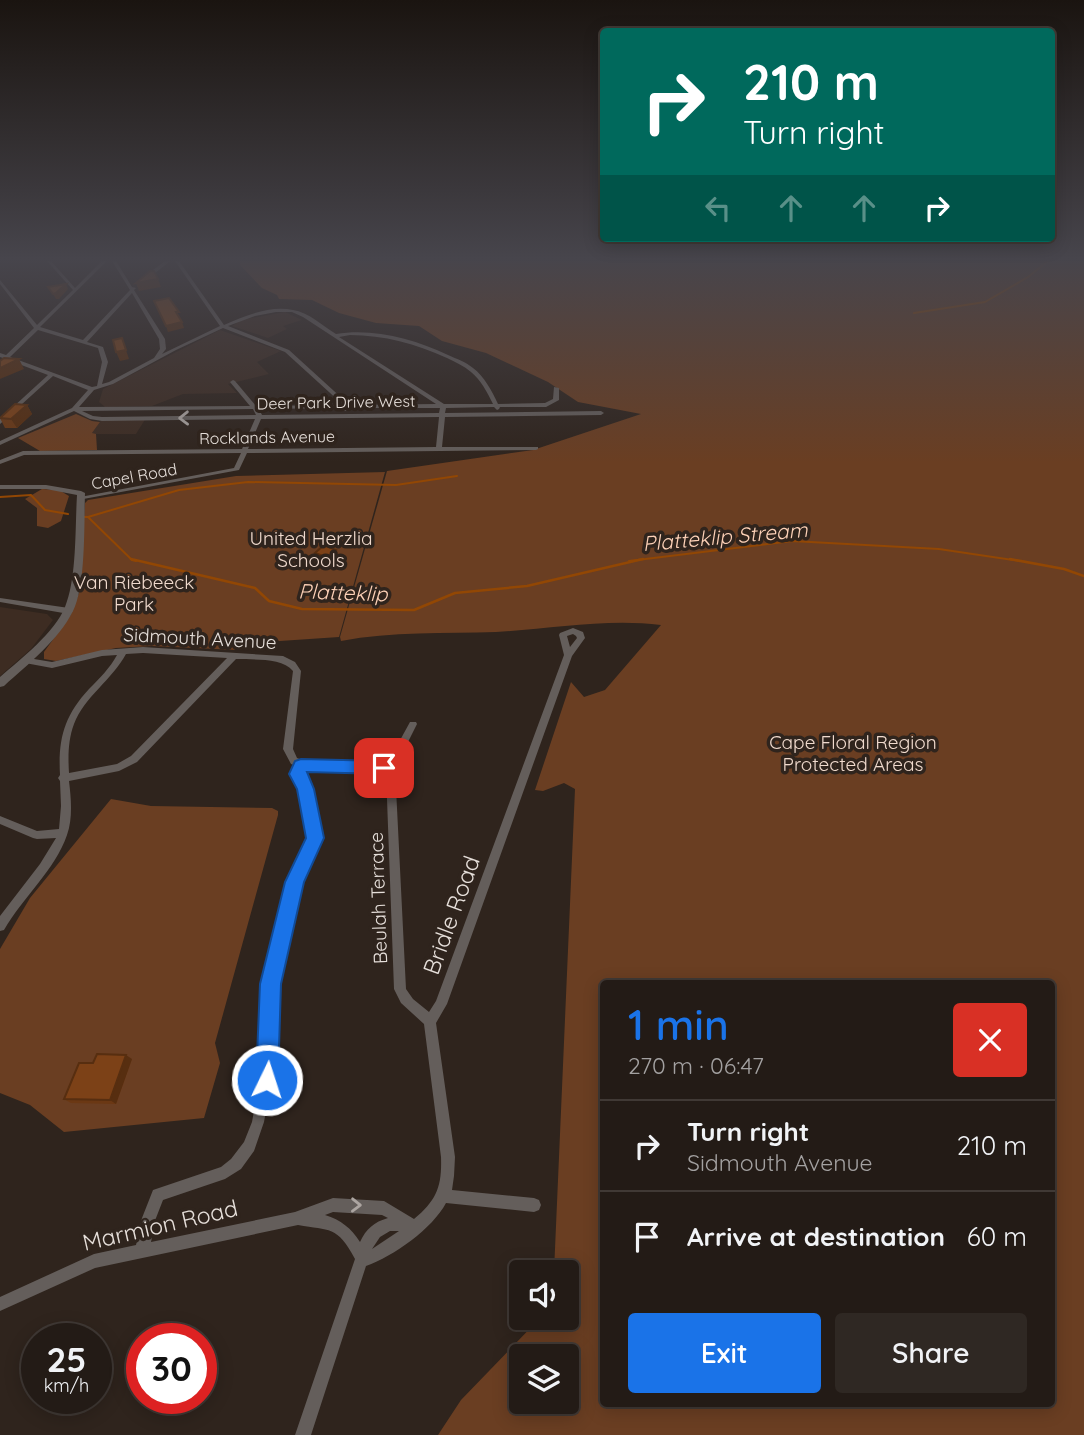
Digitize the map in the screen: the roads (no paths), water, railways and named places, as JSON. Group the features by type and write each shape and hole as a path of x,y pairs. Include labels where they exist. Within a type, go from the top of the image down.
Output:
{"street":[{"path":"0,363 3,357 37,328 100,346 105,362 99,385"},
{"path":"85,341 97,328"},
{"path":"152,362 160,354 164,344 154,328"},
{"path":"0,443 74,409 99,385 110,383 218,328"},
{"path":"227,328 287,351 343,402 345,416"},
{"path":"321,328 443,406"},
{"path":"335,336 346,333 397,338 463,365 473,371 497,405 497,413"},
{"path":"3,357 92,389"},
{"path":"0,422 51,375"},
{"path":"233,382 259,416 245,451"},
{"path":"74,409 550,404 557,398 556,388"},
{"path":"439,450 443,406"},
{"name":"Deer Park Drive West","path":"74,409 92,418 601,413"},
{"path":"92,418 92,414 99,410"},
{"name":"Rocklands Avenue","path":"0,461 23,453 536,448"},
{"name":"Capel Road","path":"0,487 72,489 81,493 80,499 237,469 245,451"},
{"path":"0,683 28,661 58,628 69,611 76,587 80,499"},
{"path":"0,600 69,611"},
{"path":"0,926 10,907 54,852 63,832 64,753 69,723 123,651"},
{"name":"Sidmouth Avenue","path":"28,661 52,665 95,654 123,651 236,654 283,659 296,668 288,749 291,758 301,765"},
{"path":"63,778 119,767 134,759 236,654"},
{"name":"Bridle Road","path":"430,1022 441,1004 568,654"},
{"path":"142,1250 149,1218 158,1195 225,1172 236,1164 249,1146 258,1122 270,1055 270,984 294,882 315,838 306,789 298,774 301,765 390,768 413,724"},
{"name":"Beulah Terrace","path":"390,768 400,989 403,997 424,1013 430,1022"},
{"path":"0,820 37,835 63,832"},
{"path":"362,1261 381,1254 434,1210 443,1196 448,1177 448,1149 430,1022"},
{"path":"443,1196 534,1205"},
{"name":"Marmion Road","path":"0,1304 94,1261 295,1219 333,1205 367,1205 388,1209 414,1227"},
{"name":"Marmion Road","path":"295,1219 324,1220 339,1227 351,1239 362,1261"},
{"path":"303,1435 367,1243 378,1229 392,1223 414,1227"}],"waterway":[{"path":"88,517 179,490 248,482 396,485 457,476"},
{"name":"Platteklip","path":"0,497 31,495 45,510 68,514"},
{"name":"Platteklip","path":"88,517 136,561"},
{"name":"Platteklip Stream","path":"640,560 792,541 939,549 1020,561"},
{"name":"Platteklip","path":"131,559 255,588 269,601 302,609 414,610 455,593 527,586 640,560"},
{"name":"Platteklip Stream","path":"1010,559 1064,569 1084,576"},
{"name":"Platteklip Stream","path":"629,561 640,560"}],"park label":[{"name":"United Herzlia Schools","path":"311,549"},
{"name":"Van Riebeeck Park","path":"134,593"},
{"name":"Cape Floral Region Protected Areas","path":"853,753"}]}
